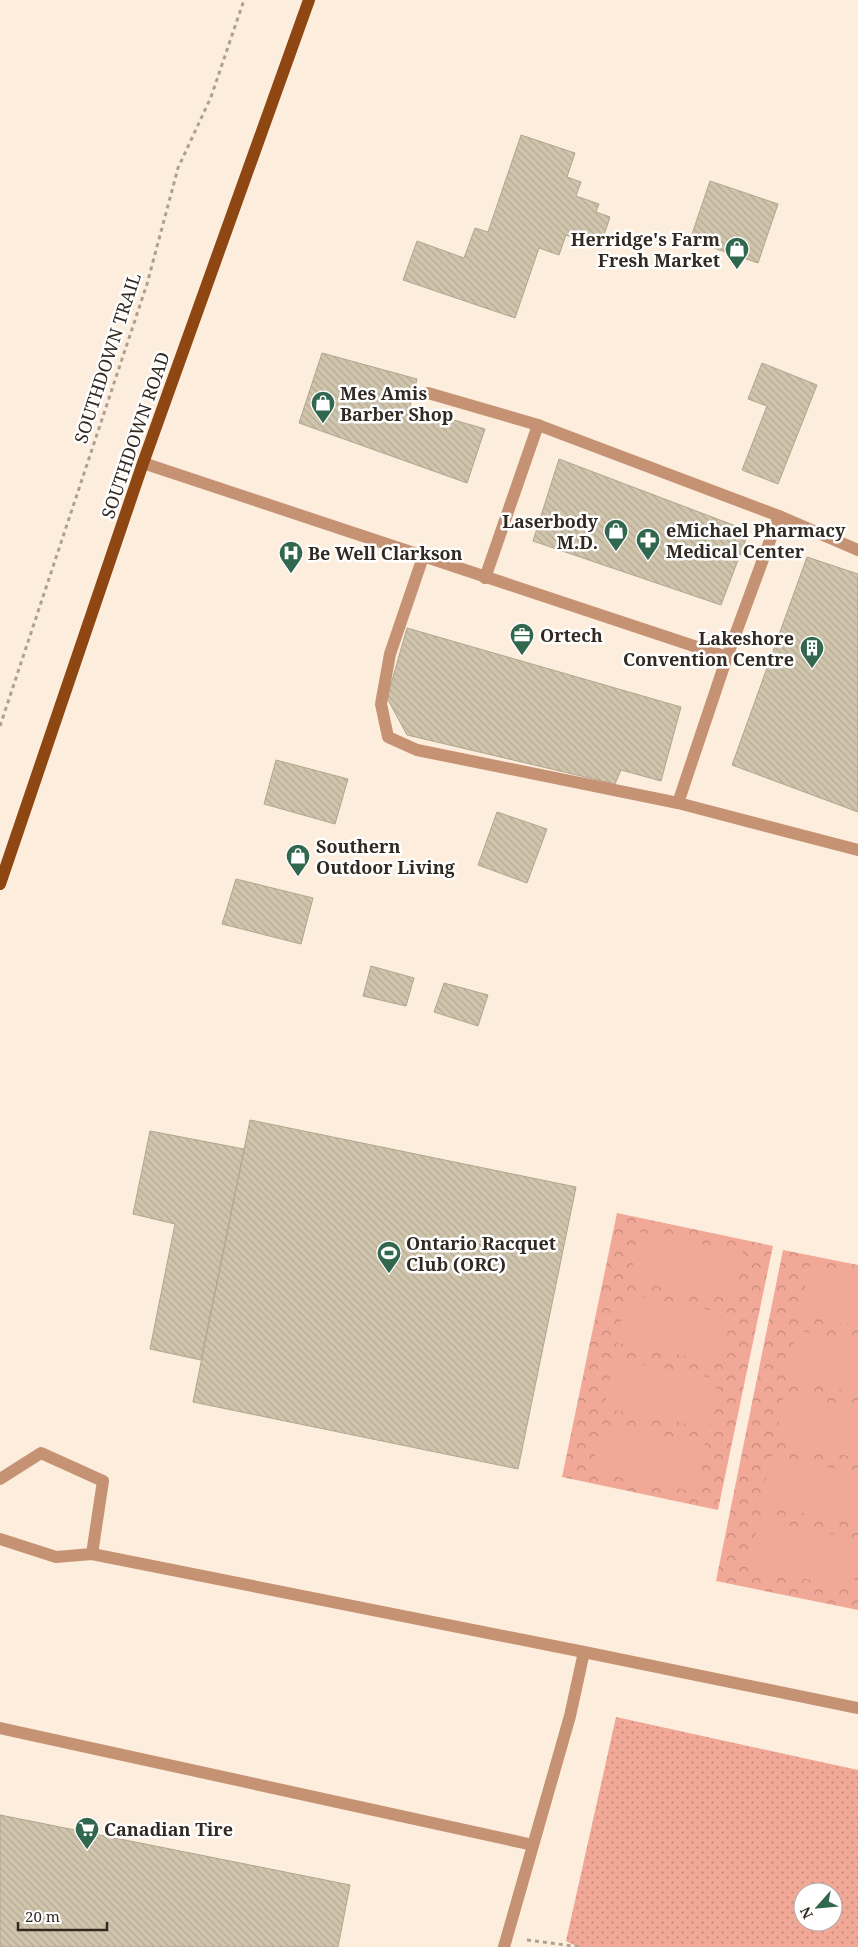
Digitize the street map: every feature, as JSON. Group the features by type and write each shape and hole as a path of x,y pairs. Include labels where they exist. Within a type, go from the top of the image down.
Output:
{"main road":[{"name":"SOUTHDOWN ROAD","path":"0,884 143,463 309,0"}],"lane":[{"path":"428,393 538,425 779,516 858,550"},
{"path":"485,578 538,425"},
{"path":"143,463 727,657"},
{"path":"678,803 727,657 779,516"},
{"path":"423,557 390,654 382,695 381,704 388,738 417,750 678,803 858,850"},
{"path":"0,1479 40,1453 103,1481 92,1554"},
{"path":"0,1540 56,1557 92,1554 858,1708"},
{"path":"505,1942 570,1716 584,1652"},
{"path":"0,1728 533,1845"}],"path":[{"name":"SOUTHDOWN TRAIL","path":"0,726 147,284 178,168 211,97 244,0"},
{"path":"505,1942 581,1947"}],"green space":[{"path":"617,1213 773,1246 718,1510 562,1477"},
{"path":"639,1232 743,1252 734,1300 630,1281"},
{"path":"783,1250 858,1265 858,1610 716,1581"},
{"path":"809,1266 858,1276 858,1326 799,1315"},
{"path":"626,1294 731,1314 722,1363 617,1343"},
{"path":"796,1330 858,1342 858,1393 787,1379"},
{"path":"614,1359 718,1379 709,1428 604,1408"},
{"path":"784,1393 858,1408 858,1458 775,1442"},
{"path":"601,1424 705,1443 696,1492 592,1472"},
{"path":"770,1456 858,1473 858,1524 761,1505"},
{"path":"758,1520 858,1539 858,1563 853,1588 749,1568"},
{"path":"616,1717 858,1770 858,1947 578,1947 566,1941"}],"building":[{"path":"521,135 575,153 567,177 581,182 576,196 599,204 596,212 610,217 600,247 566,235 559,255 539,248 515,318 403,280 417,241 464,258 475,228 488,232"},
{"path":"710,181 778,204 758,263 690,240"},
{"path":"322,353 417,379 410,407 485,429 467,483 299,423"},
{"path":"762,363 817,385 778,484 742,470 767,406 748,399"},
{"path":"559,459 749,531 721,605 533,541"},
{"name":"Lakeshore Convention Centre","path":"807,557 858,574 858,812 732,765"},
{"path":"407,628 681,707 661,781 621,770 615,784 407,735 387,698"},
{"path":"276,760 348,779 335,824 264,804"},
{"path":"497,812 547,829 527,883 478,865"},
{"path":"236,879 313,898 301,944 222,924"},
{"path":"371,966 414,978 406,1006 363,996"},
{"path":"444,983 488,995 478,1026 434,1012"},
{"name":"Ontario Racquet Club (ORC)","path":"250,1120 576,1187 518,1469 193,1402"},
{"path":"150,1131 244,1149 201,1360 150,1349 175,1224 133,1214"},
{"name":"Canadian Tire","path":"0,1815 350,1885 338,1947 0,1947"}],"place":[{"name":"Herridge's Farm Fresh Market","path":"737,270"},
{"name":"Mes Amis Barber Shop","path":"323,424"},
{"name":"Laserbody M.D.","path":"616,552"},
{"name":"eMichael Pharmacy Medical Center","path":"648,561"},
{"name":"Be Well Clarkson","path":"291,574"},
{"name":"Ortech","path":"522,656"},
{"name":"Lakeshore Convention Centre","path":"812,669"},
{"name":"Southern Outdoor Living","path":"298,877"},
{"name":"Ontario Racquet Club (ORC)","path":"389,1274"},
{"name":"Canadian Tire","path":"87,1850"}]}
